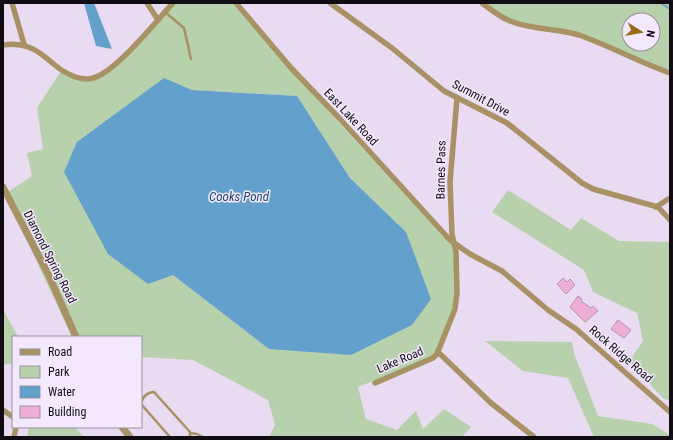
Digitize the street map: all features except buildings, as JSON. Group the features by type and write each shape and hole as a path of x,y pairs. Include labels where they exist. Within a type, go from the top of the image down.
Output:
{"street":[{"path":"12,3 24,44"},
{"path":"147,3 158,20"},
{"path":"3,45 24,44 43,55 65,73 88,79 97,77 109,70 142,39 173,3"},
{"name":"East Lake Road","path":"236,3 292,69 340,118 439,230 454,243 502,271 548,310 576,329"},
{"name":"Summit Drive","path":"330,3 388,44 444,91 506,123 582,183 593,188 656,206 670,220"},
{"path":"482,3 509,21 525,26 549,28 571,33 610,46 670,73"},
{"name":"Barnes Pass","path":"454,243 452,234 450,182 458,98"},
{"name":"Diamond Spring Road","path":"3,187 49,276 76,336"},
{"path":"656,206 670,198"},
{"name":"Lake Road","path":"375,383 399,372 427,362 438,352 455,309 457,276 454,243"},
{"name":"Rock Ridge Road","path":"576,329 670,412"},
{"path":"438,352 491,403 534,437"},
{"path":"3,410 12,416"},
{"path":"123,428 130,437"}],"lane":[{"path":"165,11 184,28 190,59"},
{"path":"142,400 150,392 154,392 190,435 197,434 203,437"},
{"path":"142,405 170,437"}],"green space":[{"path":"170,3 232,3 304,85 454,247 456,306 436,356 358,387 366,419 397,430 416,411 423,429 444,409 471,427 462,437 269,437 275,425 268,400 193,360 142,357 142,336 72,336 5,194 32,176 27,153 43,149 37,108 61,71 79,79 109,71","holes":["164,79 192,90 297,96 350,178 406,232 269,349 173,275"]},
{"path":"481,3 670,3 670,73 581,36 508,22"},
{"path":"508,190 571,230 581,218 619,241 670,242 670,401 663,398 629,362 643,341 637,313 593,292 584,270 492,212"},
{"path":"3,309 17,336 12,336 12,363 3,365"},
{"path":"485,341 572,342 574,353 598,416 652,424 670,435 670,437 594,437 568,378 523,371"},
{"path":"29,428 76,428 84,437 27,437"}],"water":[{"path":"84,3 94,3 112,49 96,46"},
{"name":"Cooks Pond","path":"164,78 192,90 297,96 350,178 406,232 431,299 412,325 351,355 269,349 173,275 148,284 108,254 64,172 77,142"}],"waterway":[{"path":"661,3 670,9"}]}
